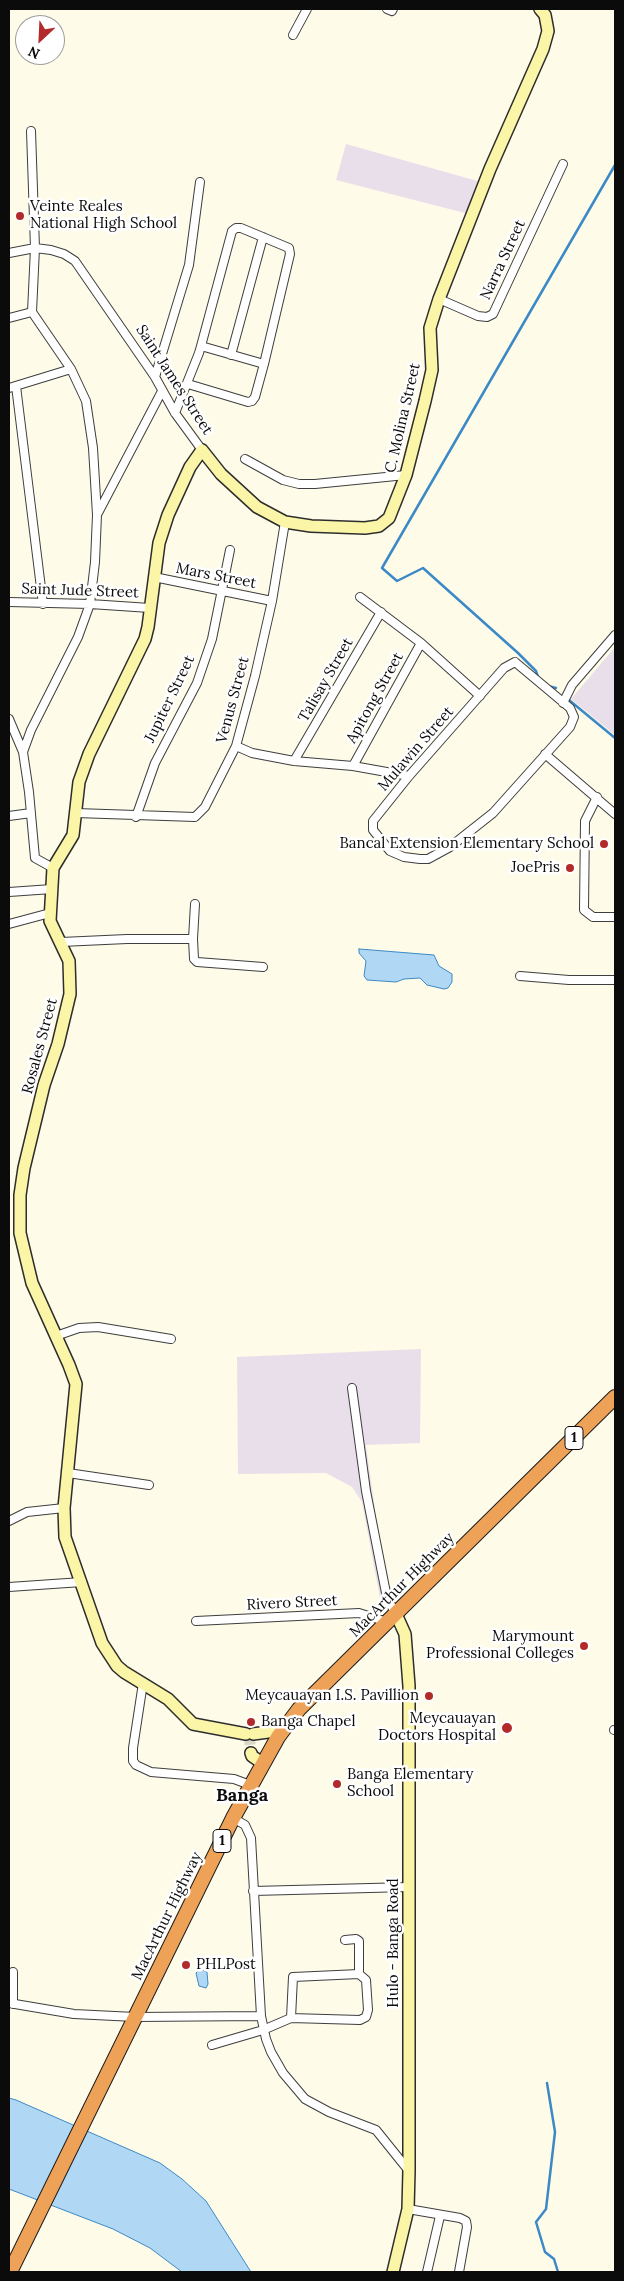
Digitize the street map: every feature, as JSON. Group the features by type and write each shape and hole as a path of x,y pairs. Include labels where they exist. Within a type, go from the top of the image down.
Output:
{"highway":[{"name":"MacArthur Highway","path":"10,2272 233,1818 262,1763 283,1730 299,1709 615,1396"}],"street":[{"path":"292,35 307,9"},
{"path":"387,9 392,12 393,9"},
{"name":"C. Molina Street","path":"202,450 221,474 257,507 285,522 357,528 379,526 389,518 406,475 432,370 430,328 439,299 490,169 543,50 548,31 545,15 540,9"},
{"path":"23,752 31,730 78,637 90,604 97,515 93,448 86,401 71,368 32,312 34,248 30,131"},
{"name":"Narra Street","path":"439,299 478,316 487,317 493,314 563,164"},
{"path":"155,377 189,265 200,182"},
{"path":"176,413 188,384 200,346 232,232 236,228 241,228 290,250 264,364 255,397 252,401 248,402 188,384"},
{"path":"231,355 263,238"},
{"name":"Saint James Street","path":"9,253 34,248 58,252 75,260 202,450 190,467 168,515 159,543 145,639 98,733 86,762 79,782 73,835 54,868"},
{"path":"9,318 32,312"},
{"path":"200,346 264,364"},
{"path":"43,604 12,387 71,368"},
{"path":"97,515 162,391"},
{"path":"245,459 283,480 299,484 406,475"},
{"name":"Venus Street","path":"76,814 195,817 205,808 236,746 255,676 272,601 285,522"},
{"name":"Jupiter Street","path":"136,817 155,763 197,683 212,638 223,592 230,550"},
{"name":"Mars Street","path":"154,577 272,601"},
{"path":"360,597 421,643 480,696"},
{"name":"Saint Jude Street","path":"9,602 150,608"},
{"name":"Talisay Street","path":"294,761 381,612"},
{"path":"615,635 572,685 563,703 570,708 574,717 570,727 545,754 615,814"},
{"name":"Apitong Street","path":"353,766 421,643"},
{"name":"Mulawin Street","path":"545,754 493,813 450,847 428,859 414,860 390,851 373,830 373,821 409,776 504,668 515,662 520,664 563,703"},
{"path":"9,719 23,752 35,858 54,868"},
{"path":"236,746 252,753 294,761 353,766 409,776"},
{"path":"597,797 585,821 584,910 593,917 615,917"},
{"path":"9,816 31,813"},
{"name":"Rosales Street","path":"54,868 50,913 53,929 69,961 70,994 58,1044 44,1085 24,1168 14,1232 32,1283 76,1384 64,1508 65,1538 106,1652 124,1672 168,1700 193,1724 249,1734 283,1730"},
{"path":"9,892 52,889"},
{"path":"195,904 193,938 194,959 197,962 263,967"},
{"path":"9,924 50,913"},
{"path":"61,942 127,938 193,938"},
{"path":"520,976 569,980 615,980"},
{"path":"56,1336 79,1328 98,1327 171,1339"},
{"path":"352,1388 366,1491 392,1618"},
{"path":"68,1473 149,1485"},
{"path":"9,1521 28,1512 64,1508"},
{"path":"9,1588 82,1582"},
{"name":"Rivero Street","path":"196,1621 359,1614 392,1618"},
{"name":"Hulo - Banga Road","path":"392,1618 405,1634 409,1686 409,2171 408,2209 394,2272"},
{"path":"143,1683 133,1748 133,1760 136,1766 151,1772 234,1779 250,1785"},
{"path":"251,1753 252,1756 262,1763"},
{"path":"233,1818 245,1825 251,1838 261,2016 263,2030 277,2063 305,2099 329,2112 376,2130 409,2171"},
{"path":"254,1891 409,1887"},
{"path":"345,1940 356,1939 359,1941 359,1974"},
{"path":"13,1972 11,2004 74,2014 135,2017 261,2016"},
{"path":"212,2045 263,2030 290,2018 360,2020 366,2017 368,2010 366,1980 359,1974 293,1977 290,2018"},
{"path":"408,2209 460,2218 466,2222 467,2227 459,2272"},
{"path":"427,2272 440,2216"}],"shaded area":[{"path":"346,144 481,182 469,214 336,180"},
{"path":"615,647 615,735 571,699"},
{"path":"421,1349 420,1443 366,1445 381,1553 393,1599 382,1609 362,1502 352,1487 326,1473 238,1474 237,1357"}],"water":[{"path":"359,949 434,955 439,966 452,974 452,982 448,988 444,989 427,985 420,978 404,979 396,982 367,980 364,976 366,961 359,953"},
{"path":"200,1969 207,1972 208,1984 206,1988 199,1986 196,1973"},
{"path":"9,2098 160,2163 182,2179 206,2201 251,2272 182,2272 150,2248 113,2229 9,2189"}],"waterway":[{"path":"539,680 536,671 518,653 423,568 397,581 382,568 615,165"},
{"path":"548,686 556,688"},
{"path":"569,700 615,738"},
{"path":"547,2083 555,2132 546,2209 536,2222 545,2252 554,2259 558,2272"}],"tunnel":[{"path":"249,1734 251,1753"}],"place":[{"name":"Veinte Reales National High School","path":"20,216"},
{"name":"Bancal Extension Elementary School","path":"604,844"},
{"name":"JoePris","path":"570,868"},
{"name":"Marymount Professional Colleges","path":"584,1646"},
{"name":"Meycauayan I.S. Pavillion","path":"429,1696"},
{"name":"Banga Chapel","path":"251,1722"},
{"name":"Meycauayan Doctors Hospital","path":"507,1728"},
{"name":"Banga Elementary School","path":"337,1784"},
{"name":"PHLPost","path":"186,1965"}],"district":[{"name":"Banga","path":"242,1796"}]}
